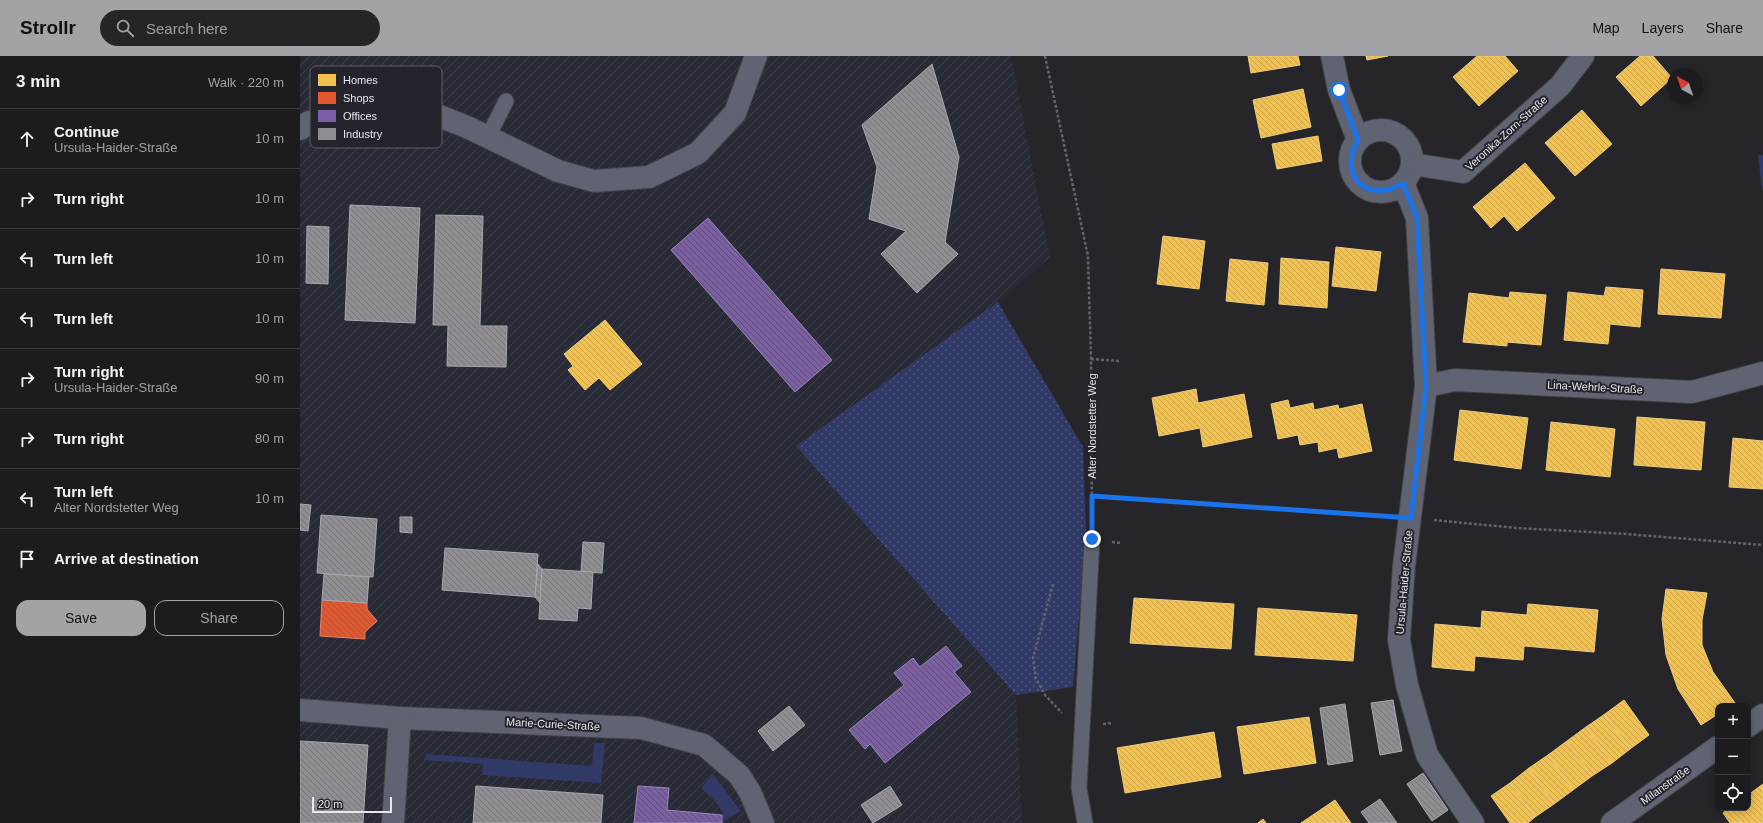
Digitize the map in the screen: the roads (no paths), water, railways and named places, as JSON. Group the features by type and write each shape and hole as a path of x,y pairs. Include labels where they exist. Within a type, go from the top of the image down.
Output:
{"street":[{"path":"442,118 488,137 558,171 594,181 649,177 698,152 735,113 756,56"},
{"path":"1332,56 1339,90 1358,140"},
{"name":"Veronika-Zorn-Straße","path":"1412,164 1463,172 1560,86 1583,56"},
{"path":"300,129 310,122"},
{"path":"1385,130 1394,132 1408,145 1412,154 1412,164 1409,175 1403,183 1394,189 1384,192 1374,191 1364,186 1356,179 1350,160 1358,140 1366,134 1385,130"},
{"name":"Ursula-Haider-Straße","path":"1403,183 1417,218 1426,386 1404,566 1399,640 1407,685 1427,755 1448,789 1473,823"},
{"name":"Lina-Wehrle-Straße","path":"1426,386 1455,380 1692,392 1763,374"},
{"name":"Marie-Curie-Straße","path":"300,710 400,718 641,728 704,745 739,775 750,792 763,823"},
{"path":"1751,724 1763,715"},
{"path":"393,823 400,718"},
{"name":"Milanstraße","path":"1612,823 1715,749"}],"lane":[{"path":"488,137 506,102"},
{"path":"1085,823 1079,788 1092,539"}]}
